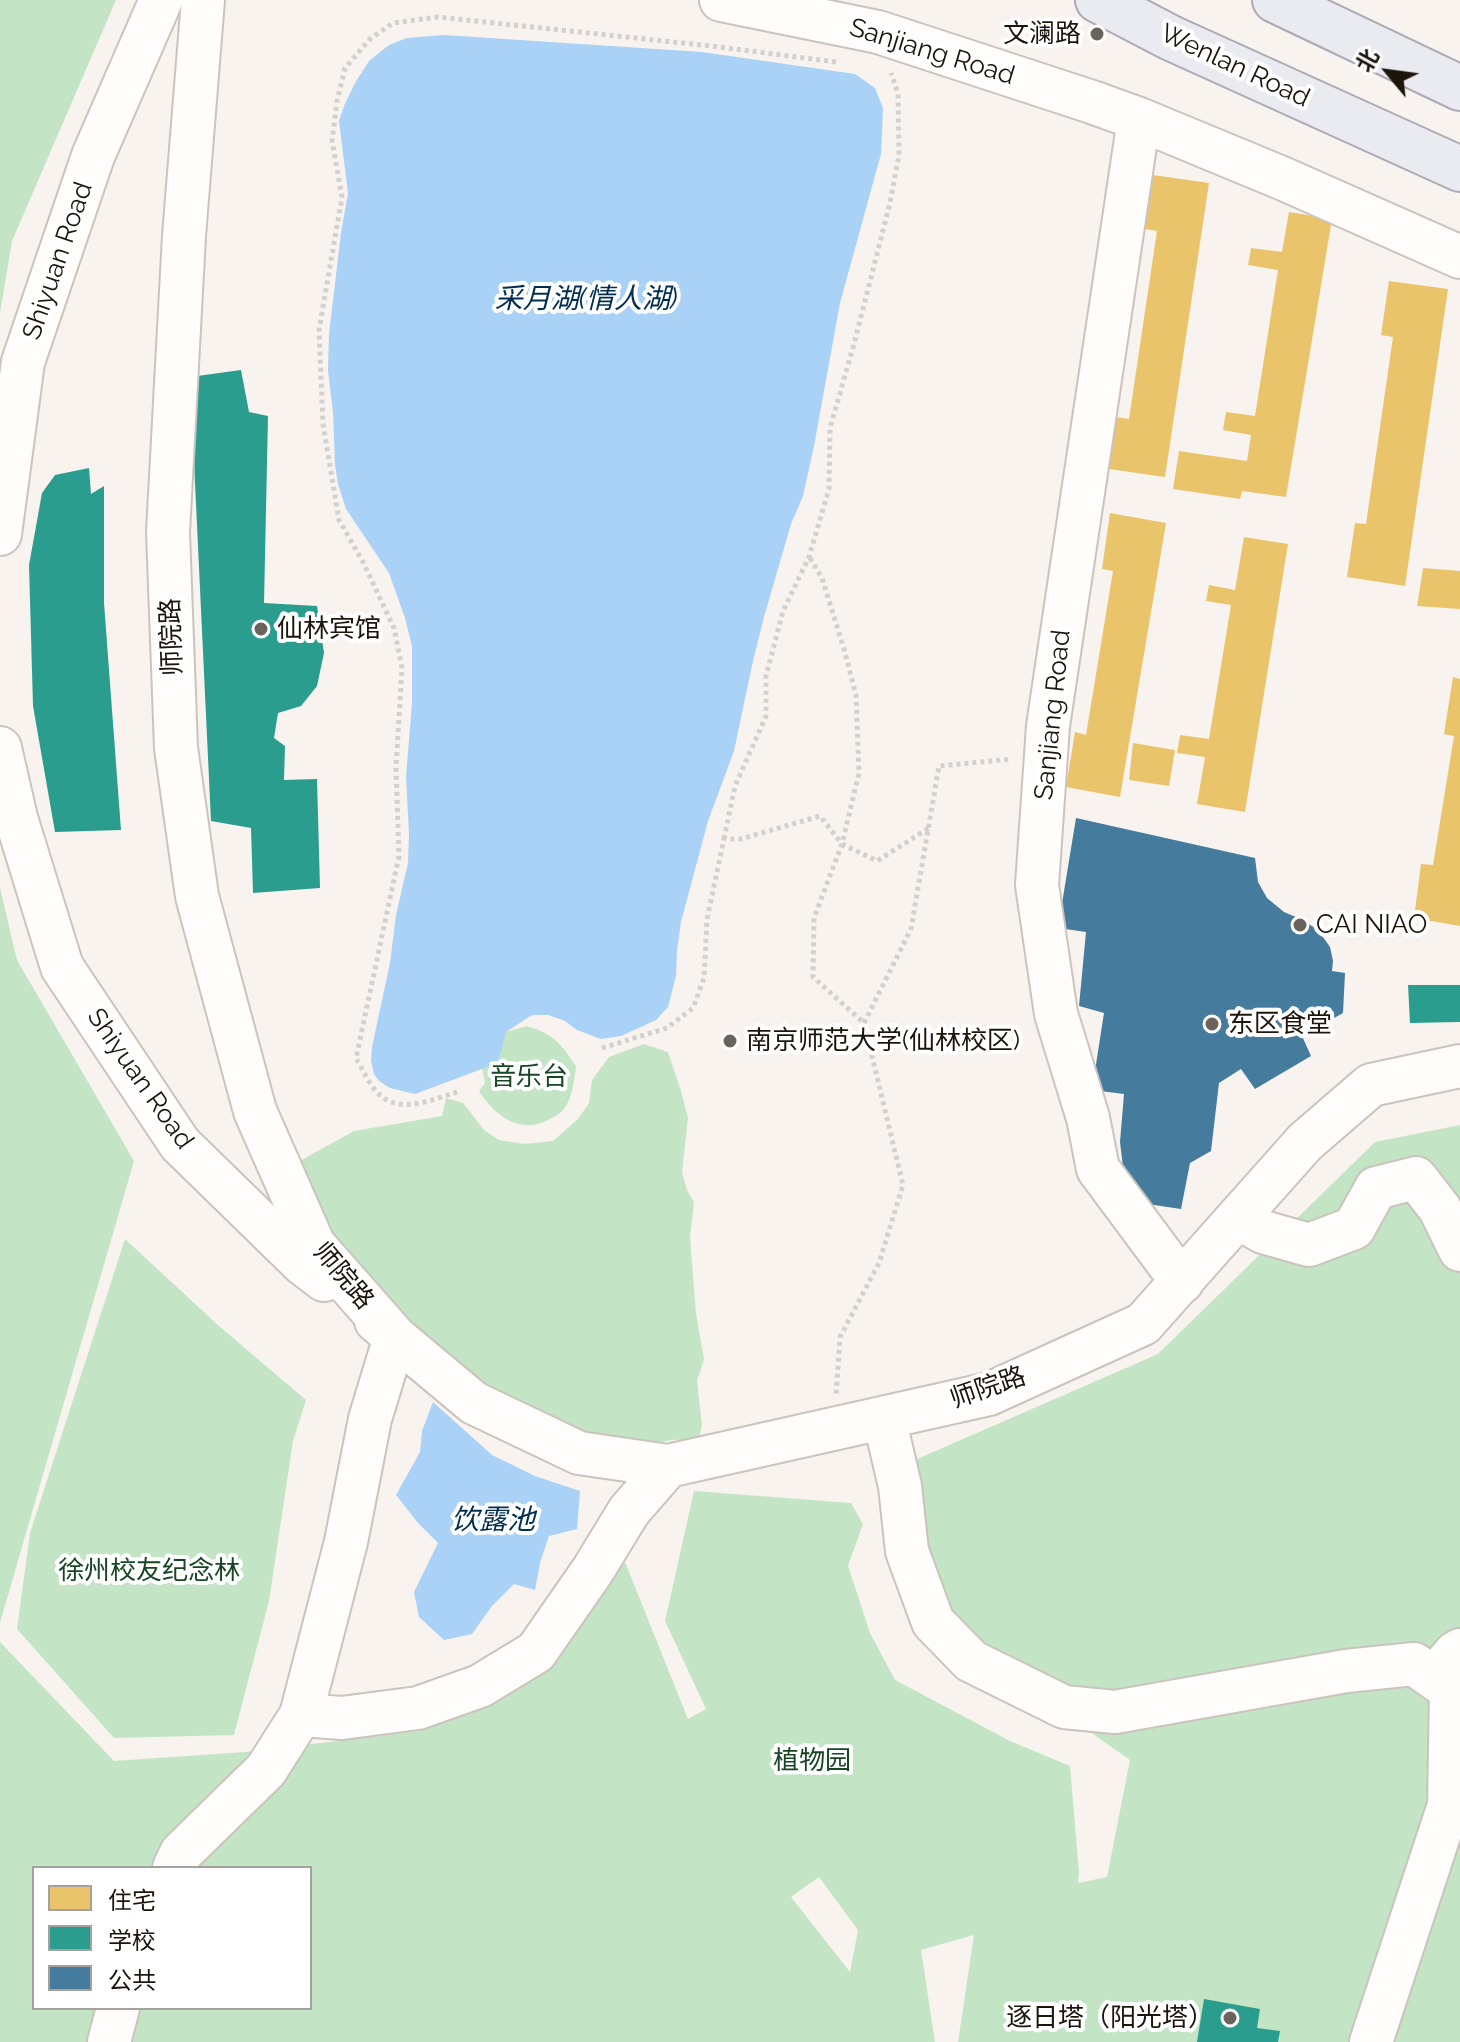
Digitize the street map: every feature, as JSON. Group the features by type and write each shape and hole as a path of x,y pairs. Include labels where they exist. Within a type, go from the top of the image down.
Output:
{"main road":[{"name":"Wenlan Road","path":"1098,0 1171,38 1460,169"},
{"path":"1275,0 1460,88"}],"street":[{"name":"Shiyuan Road","path":"0,534 23,362 93,156 161,0"},
{"name":"师院路","path":"203,0 184,236 168,532 176,748 197,896 255,1111 314,1245 395,1337 474,1403 579,1453 668,1466 989,1394 1143,1324 1305,1142 1371,1085 1460,1066"},
{"name":"Sanjiang Road","path":"721,0 878,32 1092,102 1284,179 1460,257"},
{"name":"Sanjiang Road","path":"1139,119 1048,726 1037,885 1056,1014 1088,1118 1098,1169 1182,1282"},
{"name":"Shiyuan Road","path":"0,748 16,818 62,967 180,1144 303,1264 395,1337"},
{"path":"1238,1218 1263,1232 1309,1245 1354,1228 1376,1188 1416,1178 1440,1209 1460,1250"},
{"path":"175,1866 181,1853 266,1770 301,1715 346,1542 370,1419 395,1337"},
{"path":"884,1418 900,1486 907,1551 933,1622 971,1661 1064,1707 1115,1712 1346,1671 1447,1664 1451,1690 1449,1805 1371,2042"},
{"path":"301,1715 342,1718 418,1708 480,1686 536,1652 593,1570 629,1511 668,1466"},
{"path":"109,2042 117,2010"}],"path":[{"path":"457,1092 411,1105 395,1104 381,1096 356,1058 399,856 396,768 402,668 394,628 339,520 323,424 319,330 342,197 332,141 345,68 370,39 393,23 438,17 838,62"},
{"path":"602,1048 667,1028 693,1008 704,978 707,919 735,786 766,716 766,676 783,611 809,557 829,489 830,428 890,203 899,155 898,94 888,68"},
{"path":"809,557 822,578 856,695 859,773 842,844 814,918 813,977 864,1023 903,1185 879,1263 840,1337 834,1429"},
{"path":"864,1023 911,929 939,766 1046,756"},
{"path":"724,839 741,839 820,816 842,844 877,861 929,828"}],"green space":[{"path":"0,0 116,0 12,241 0,313"},
{"path":"0,888 17,960 134,1161 0,1623"},
{"name":"音乐台","path":"527,1026 556,1041 576,1066 571,1094 564,1109 548,1120 528,1125 518,1124 500,1115 479,1091 485,1083 482,1068 486,1056 506,1032"},
{"path":"644,1044 668,1052 688,1118 682,1172 694,1202 690,1237 696,1314 704,1359 697,1381 702,1425 699,1439 640,1446 568,1428 496,1395 441,1352 388,1301 331,1239 296,1163 354,1131 442,1116 446,1098 463,1103 484,1130 499,1140 524,1144 553,1141 578,1119 589,1103 592,1080 609,1057"},
{"name":"植物园","path":"1460,1125 1460,2042 958,2042 974,1935 921,1950 935,2042 0,2042 0,1642 114,1761 245,1752 420,1731 525,1681 625,1562 688,1719 706,1709 665,1621 694,1491 851,1503 863,1524 848,1566 870,1633 895,1680 1010,1741 1070,1766 1078,1883 1107,1877 1130,1760 955,1637 892,1470 1158,1354 1375,1142","holes":["819,1877 858,1930 850,1972 791,1897"]},
{"name":"徐州校友纪念林","path":"125,1239 219,1326 306,1400 293,1441 269,1601 234,1735 114,1738 17,1629 30,1533"}],"water":[{"name":"采月湖(情人湖)","path":"444,35 702,52 855,74 875,88 883,108 881,154 840,303 803,496 791,524 764,617 734,751 708,821 681,922 676,976 668,1007 656,1020 621,1036 601,1039 548,1015 532,1015 506,1032 498,1063 415,1094 390,1088 379,1081 371,1061 408,863 406,777 412,703 412,646 389,573 346,509 338,484 328,371 329,334 348,193 339,121 344,106 369,61 389,45 407,38"},
{"name":"饮露池","path":"433,1402 492,1455 535,1476 580,1491 577,1529 549,1536 535,1590 514,1584 492,1606 472,1634 444,1640 419,1617 414,1592 438,1543 396,1495 420,1452 422,1431"}],"building: 住宅":[{"path":"1153,175 1209,183 1165,477 1109,469 1116,417 1129,419 1157,231 1145,229"},
{"path":"1289,212 1332,219 1286,497 1242,491 1240,499 1173,489 1179,451 1247,461 1251,435 1223,430 1226,412 1255,416 1278,270 1248,265 1251,248 1282,252"},
{"path":"1389,281 1448,289 1405,586 1347,577 1355,523 1366,524 1393,337 1381,335"},
{"path":"1110,513 1166,523 1120,797 1066,787 1075,732 1086,735 1113,571 1102,569"},
{"path":"1244,537 1288,544 1245,812 1197,804 1205,757 1177,753 1180,735 1209,739 1231,605 1206,601 1209,585 1235,590"},
{"path":"1423,568 1460,571 1460,609 1417,606"},
{"path":"1453,677 1460,679 1460,926 1414,918 1421,864 1433,865 1454,736 1444,734"},
{"path":"1133,743 1175,750 1169,786 1129,780"}],"building: 学校":[{"name":"仙林宾馆","path":"241,370 249,412 268,416 264,603 317,606 324,653 317,686 301,706 278,713 274,738 285,746 284,780 317,779 320,888 253,893 251,828 211,821 190,377"},
{"path":"89,468 91,494 104,486 104,603 121,830 55,832 33,706 29,565 42,493 55,475"},
{"path":"1408,985 1460,985 1460,1022 1410,1023"},
{"name":"逐日塔（阳光塔）","path":"1204,1999 1260,2009 1257,2028 1280,2031 1278,2042 1197,2042"}],"building: 公共":[{"name":"东区食堂","path":"1076,818 1255,858 1258,882 1267,898 1284,912 1318,930 1330,947 1332,971 1345,973 1343,1013 1302,1036 1311,1056 1255,1089 1241,1069 1219,1083 1211,1151 1190,1163 1181,1209 1127,1201 1120,1142 1124,1094 1092,1090 1104,1013 1079,1006 1086,932 1058,928"}],"place":[{"name":"文澜路","path":"1097,34"},
{"name":"仙林宾馆","path":"261,629"},
{"name":"CAI NIAO","path":"1300,925"},
{"name":"东区食堂","path":"1212,1024"},
{"name":"南京师范大学(仙林校区)","path":"730,1041"},
{"name":"逐日塔（阳光塔）","path":"1230,2018"}]}
